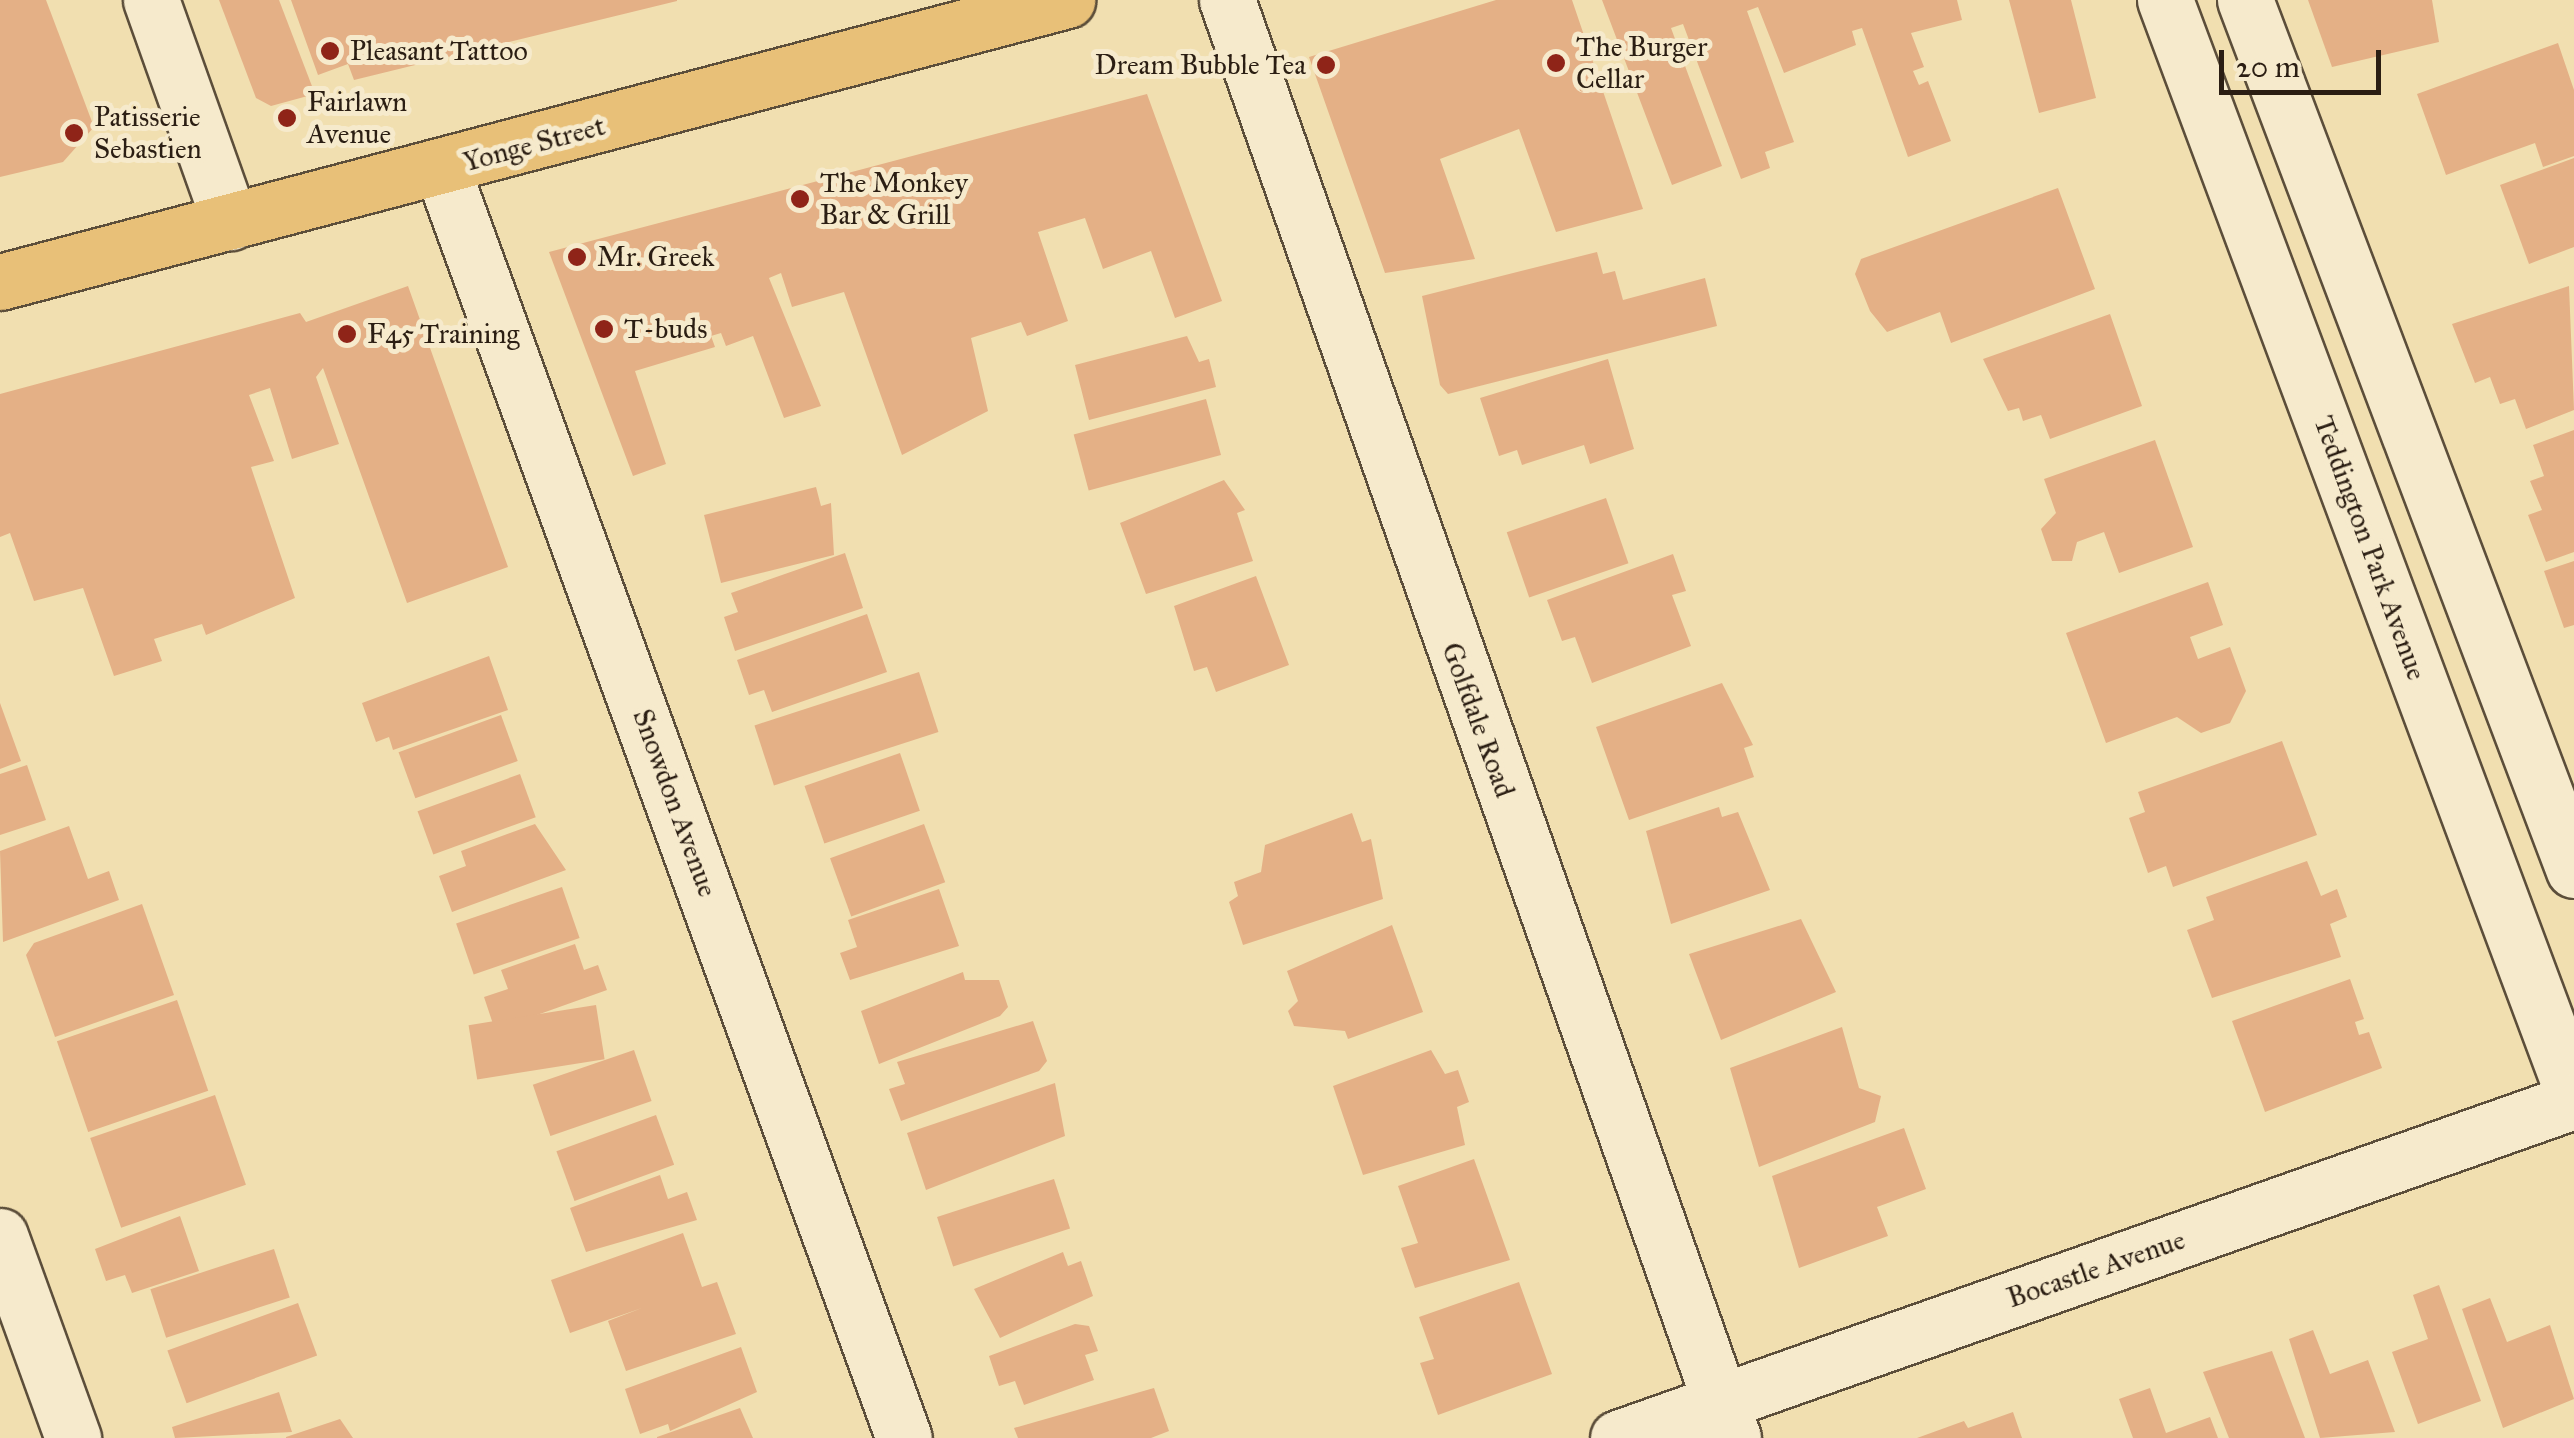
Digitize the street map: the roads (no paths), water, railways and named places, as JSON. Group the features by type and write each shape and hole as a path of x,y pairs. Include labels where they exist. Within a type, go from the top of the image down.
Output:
{"main road":[{"name":"Yonge Street","path":"0,282 442,169 1067,0"}],"street":[{"path":"151,0 230,222"},
{"name":"Golfdale Road","path":"1228,0 1726,1420"},
{"name":"Teddington Park Avenue","path":"2165,0 2574,1099"},
{"path":"2246,0 2574,870"},
{"name":"Snowdon Avenue","path":"442,169 904,1438"},
{"name":"Bocastle Avenue","path":"1618,1438 1726,1420 2574,1099"},
{"path":"0,1236 72,1438"}],"place":[{"name":"Pleasant Tattoo","path":"330,51"},
{"name":"The Burger Cellar","path":"1556,63"},
{"name":"Dream Bubble Tea","path":"1326,65"},
{"name":"Fairlawn Avenue","path":"287,118"},
{"name":"Patisserie Sebastien","path":"74,133"},
{"name":"The Monkey Bar & Grill","path":"800,199"},
{"name":"Mr. Greek","path":"577,257"},
{"name":"T-buds","path":"604,329"},
{"name":"F45 Training","path":"347,334"}]}
